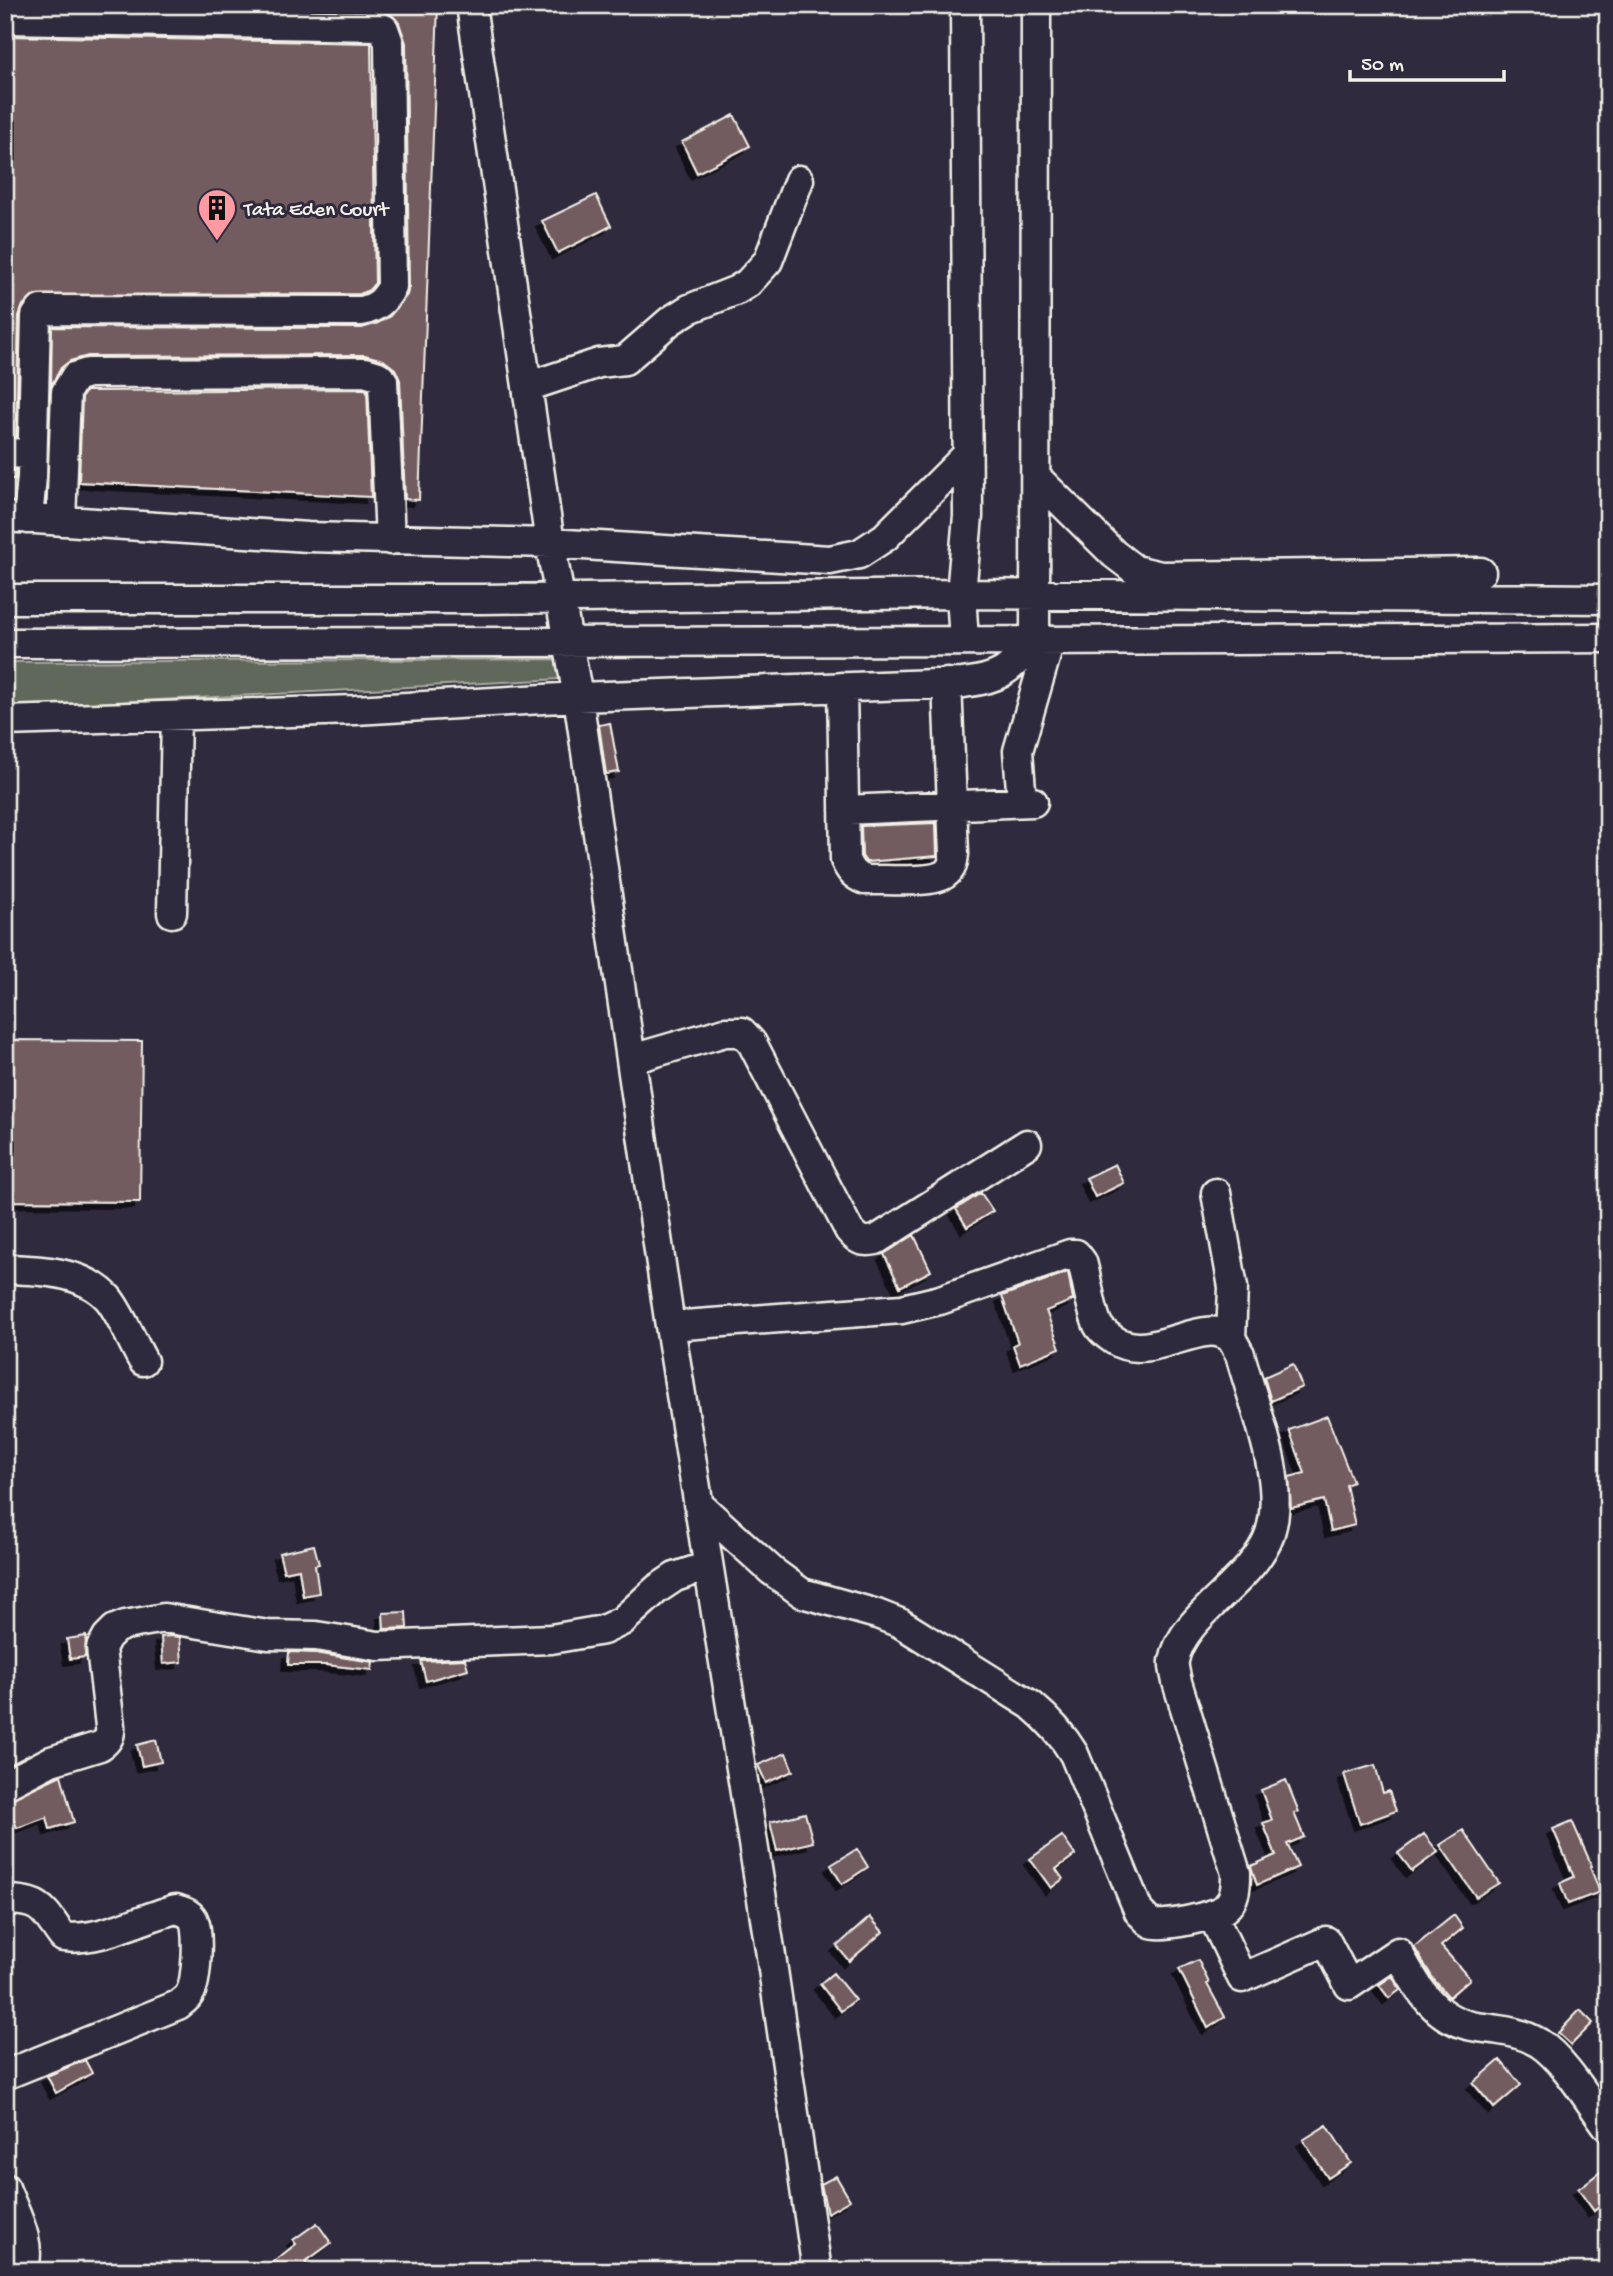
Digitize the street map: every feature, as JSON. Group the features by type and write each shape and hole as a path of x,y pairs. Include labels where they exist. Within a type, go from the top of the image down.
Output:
{"street":[{"path":"471,5 550,543 578,697 670,1326 767,1935 817,2271"},
{"path":"964,640 961,594 968,516 965,5"},
{"path":"844,810 1028,802 1018,751 1043,641 1035,595 1037,5"},
{"path":"5,19 377,26 384,29 389,43 392,287 385,300 374,308 362,310 44,309 36,316 18,454 16,518 308,537 550,543 830,560 859,554 885,537 967,455"},
{"path":"527,387 599,363 625,360 670,321 689,309 748,283 768,261 799,180"},
{"path":"61,521 66,392 75,377 88,373 365,372 379,376 383,381 390,540"},
{"path":"1037,478 1114,554 1135,570 1161,576 1481,572"},
{"path":"5,599 482,600 961,594 1608,599"},
{"path":"5,643 1608,638"},
{"path":"5,722 355,710 578,697 947,683 990,679 1010,668 1043,641"},
{"path":"842,687 845,860 855,876 865,880 931,879 944,876 952,867 954,806 947,683"},
{"path":"172,913 176,716"},
{"path":"632,1059 725,1032 742,1032 752,1043 849,1230 855,1238 865,1242 876,1240 1027,1144"},
{"path":"1216,1193 1233,1287 1231,1339"},
{"path":"670,1326 902,1309 940,1300 1076,1254 1082,1262 1098,1325 1122,1345 1138,1348 1206,1331 1231,1339 1240,1354 1274,1476 1275,1507 1270,1533 1257,1557 1182,1640 1174,1662 1177,1682 1236,1873 1236,1893 1226,1908 1212,1914 1163,1925 1151,1923 1139,1912 1074,1754 1057,1728 1031,1705 900,1623 802,1593 772,1571 698,1504"},
{"path":"5,1269 35,1270 69,1276 94,1286 109,1299 143,1361"},
{"path":"5,1785 33,1769 106,1742 111,1735 101,1648 107,1637 125,1625 164,1618 268,1635 316,1636 378,1646 551,1639 603,1630 622,1621 656,1589 675,1577 708,1566"},
{"path":"5,1899 29,1901 40,1907 51,1916 63,1937 76,1939 91,1936 176,1909 189,1913 195,1922 196,1935 194,1984 189,1996 178,2005 5,2075"},
{"path":"1212,1914 1242,1978 1326,1941 1349,1985 1398,1952 1420,1992 1432,2007 1450,2020 1474,2027 1522,2034 1542,2045 1557,2059 1608,2127"},
{"path":"5,2188 24,2236 28,2257 23,2271"}],"green space":[{"path":"561,659 561,679 5,708 5,662"}],"building":[{"path":"158,5 438,5 419,500 405,499 400,380 395,369 383,360 365,355 88,356 70,361 61,368 51,386 52,327 362,328 390,316 407,295 406,43 399,23 391,14 378,9"},
{"path":"5,36 371,43 375,283 360,294 35,295 23,305 19,316 16,437 5,436"},
{"path":"734,115 750,146 697,173 682,142"},
{"path":"596,195 611,226 558,253 542,221"},
{"path":"367,390 371,497 79,482 82,397 86,391"},
{"path":"5,470 16,470 15,479 5,479"},
{"path":"610,723 619,772 606,774 599,725"},
{"path":"936,823 937,856 866,862 862,856 861,826"},
{"path":"5,1040 142,1041 140,1202 5,1201"},
{"path":"1115,1164 1124,1183 1095,1197 1086,1178"},
{"path":"981,1193 993,1211 967,1227 956,1209"},
{"path":"914,1235 931,1271 900,1287 884,1254"},
{"path":"1068,1272 1073,1300 1046,1311 1060,1348 1020,1364 1013,1345 1018,1343 1002,1296"},
{"path":"1293,1364 1302,1387 1271,1401 1264,1377"},
{"path":"1327,1416 1353,1482 1346,1485 1355,1525 1331,1531 1324,1500 1291,1508 1289,1477 1305,1473 1289,1430"},
{"path":"314,1545 319,1564 315,1565 319,1593 303,1596 299,1569 284,1572 279,1553"},
{"path":"406,1612 407,1628 384,1629 383,1613"},
{"path":"86,1636 85,1657 70,1659 67,1639"},
{"path":"161,1637 180,1637 182,1662 163,1664"},
{"path":"289,1652 373,1662 372,1670 326,1665 288,1665"},
{"path":"465,1659 468,1669 426,1681 421,1661"},
{"path":"156,1740 161,1762 142,1766 137,1745"},
{"path":"786,1753 793,1771 766,1783 758,1765"},
{"path":"1375,1765 1383,1793 1389,1791 1396,1811 1360,1824 1344,1774"},
{"path":"61,1775 74,1822 50,1829 47,1817 17,1828 6,1801"},
{"path":"1286,1780 1299,1812 1294,1813 1304,1837 1287,1844 1298,1867 1257,1885 1251,1866 1276,1855 1263,1823 1272,1820 1261,1790"},
{"path":"805,1813 813,1842 777,1851 770,1822"},
{"path":"1572,1821 1600,1892 1568,1904 1560,1883 1574,1877 1553,1829"},
{"path":"1463,1830 1499,1883 1476,1897 1440,1845"},
{"path":"1424,1834 1438,1852 1412,1871 1398,1853"},
{"path":"1062,1836 1075,1855 1056,1869 1063,1879 1051,1888 1030,1859"},
{"path":"857,1849 868,1867 842,1884 831,1865"},
{"path":"1454,1915 1463,1928 1441,1946 1470,1979 1449,1997 1434,1980 1414,1947"},
{"path":"870,1917 883,1932 849,1961 837,1946"},
{"path":"1198,1960 1209,1983 1207,1984 1225,2017 1208,2028 1179,1969"},
{"path":"833,1973 855,2000 841,2011 820,1984"},
{"path":"1392,1976 1400,1990 1389,1998 1379,1985"},
{"path":"1580,2010 1593,2023 1571,2045 1558,2033"},
{"path":"85,2060 92,2073 56,2093 47,2076"},
{"path":"1500,2060 1521,2085 1494,2108 1473,2083"},
{"path":"1327,2125 1351,2163 1328,2178 1303,2140"},
{"path":"1608,2166 1608,2200 1594,2211 1578,2189"},
{"path":"836,2176 850,2200 827,2213 821,2184"},
{"path":"317,2223 331,2243 305,2262 312,2271 261,2271 296,2244 293,2240"}],"place":[{"name":"Tata Eden Court","path":"217,242"}]}
